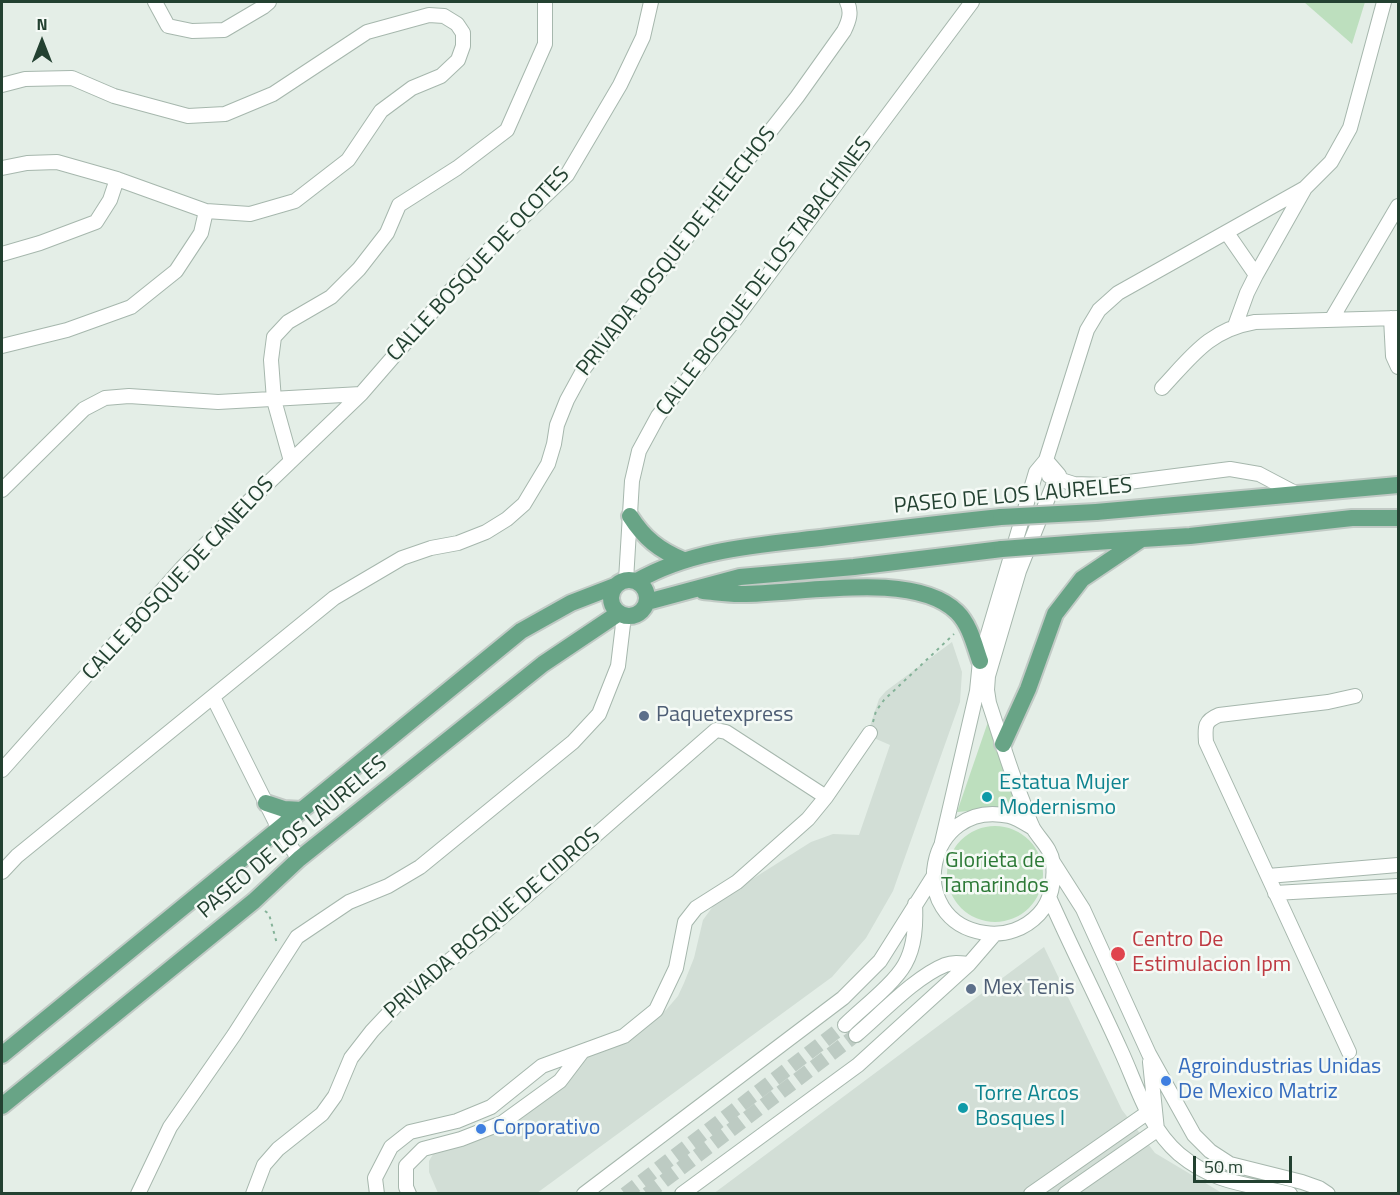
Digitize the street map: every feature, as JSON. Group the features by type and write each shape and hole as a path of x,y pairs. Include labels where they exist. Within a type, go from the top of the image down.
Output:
{"main road":[{"name":"PASEO DE LOS LAURELES","path":"2,1055 521,631 570,603 683,560 744,547 1001,517 1096,512 1398,485"},
{"path":"1346,489 1353,506 1352,518"},
{"path":"630,516 640,532 658,548 683,560"},
{"path":"647,602 740,578 1002,549 1141,540 1352,518 1398,518"},
{"path":"1003,744 1028,689 1054,614 1082,579 1141,540"},
{"path":"626,583 645,588 647,602 645,609 639,614 622,615 612,604 611,597 626,583"},
{"path":"687,590 740,594 887,587 935,598 956,611 966,623 980,661"},
{"name":"PASEO DE LOS LAURELES","path":"2,1106 254,901 299,859 543,664 622,615"},
{"path":"266,803 284,809 302,810"}],"street":[{"path":"155,2 168,26 192,31 224,30 269,2"},
{"path":"291,461 274,400 271,360 274,337 288,322 331,297 359,269 387,233 399,205 456,168 507,130 545,44 545,2"},
{"name":"CALLE BOSQUE DE OCOTES","path":"361,394 472,266 567,175 620,85 643,37 651,2"},
{"name":"PRIVADA BOSQUE DE HELECHOS","path":"2,872 16,856 334,597 402,558 431,548 458,543 486,532 507,519 524,504 548,464 557,425 567,400 585,367 797,97 850,21 850,8 847,2"},
{"name":"CALLE BOSQUE DE LOS TABACHINES","path":"626,583 632,481 639,451 658,416 741,312 972,2"},
{"path":"1053,861 1054,880 1049,897 1040,913 1027,924 1011,932 994,934 976,932 959,924 945,911 936,895 933,877 935,859 942,842 977,691 980,661 1036,472 1046,460 1088,330 1099,310 1118,293 1305,188 1331,162 1350,128 1384,2"},
{"path":"2,85 25,79 72,78 114,96 188,116 225,114 273,94 367,32 429,15 444,16 457,24 463,33 463,46 458,60 441,76 412,88 381,111 348,160 295,201 250,214 206,211 117,179 57,162 27,163 2,168"},
{"path":"2,254 40,243 96,222 110,200 117,179"},
{"path":"1235,326 1256,275 1305,188"},
{"path":"1330,320 1398,206"},
{"path":"2,346 67,330 131,307 176,270 201,233 206,211"},
{"path":"1227,233 1256,275"},
{"path":"1162,388 1198,349 1215,336 1235,326 1255,322 1395,318 1393,356 1398,367"},
{"path":"2,490 84,409 105,398 129,396 218,402 361,394"},
{"name":"CALLE BOSQUE DE CANELOS","path":"2,770 182,568 361,394"},
{"path":"1046,460 1059,475 1019,571 988,676 987,690 989,703 1033,828 1046,843 1053,861 1083,909 1146,1049 1194,1135 1209,1151 1230,1164 1302,1182 1328,1194"},
{"path":"1036,472 1074,484 1105,485 1230,469 1259,474 1297,494"},
{"path":"138,1194 170,1127 234,1035 297,937 349,902 388,886 420,867 573,742 599,714 618,666 622,615"},
{"path":"1348,1052 1206,742 1205,728 1210,719 1220,715 1328,702 1355,696"},
{"path":"213,697 279,829 299,859"},
{"name":"PRIVADA BOSQUE DE CIDROS","path":"253,1194 264,1165 278,1149 322,1114 335,1096 351,1058 403,998 486,931 716,730 726,732 826,797"},
{"path":"377,1194 375,1178 391,1147 410,1132 456,1121 491,1107 542,1066 624,1036 656,1010 676,968 685,922 696,908 737,882 808,819 870,733"},
{"path":"942,842 960,824 984,814 1010,816 1033,828"},
{"path":"1268,876 1398,865"},
{"path":"584,1194 843,998 880,961 933,877"},
{"path":"1275,893 1398,886"},
{"path":"1049,897 1122,1053 1147,1113 1157,1130 1179,1154 1208,1173 1241,1185 1290,1194"},
{"path":"845,1025 905,966 916,930 915,904"},
{"path":"681,1194 858,1065 969,964 994,934"},
{"path":"856,1035 924,976 945,965 969,964"},
{"path":"1122,1053 1128,1045 1138,1042 1146,1049 1157,1130"},
{"path":"409,1194 406,1186 406,1166 423,1149 462,1139 502,1123 560,1081 583,1051"},
{"path":"1030,1194 1147,1113"},
{"path":"1065,1194 1157,1130"}],"path":[{"path":"870,733 876,711 884,700 966,623"},
{"path":"254,901 269,914 277,941 276,971"}],"shaded area":[{"path":"952,642 962,672 960,702 893,891 866,938 832,977 537,1193 438,1193 429,1172 429,1161 435,1151 510,1121 570,1063 596,1054 631,1037 666,1010 678,996 694,958 703,920 716,902 811,842 833,834 859,835 890,745 867,735 879,699 886,691"},
{"path":"1044,947 1122,1110 1155,1153 1222,1193 713,1194"}],"green space":[{"path":"1304,2 1365,2 1352,44"},
{"path":"990,716 1017,807 957,812"},
{"name":"Glorieta de Tamarindos","path":"995,826 1013,830 1029,840 1039,856 1043,874 1039,892 1029,908 1013,918 995,922 977,918 961,908 951,892 947,874 951,856 961,840 977,830"}],"tunnel":[{"path":"625,1194 845,1025"},
{"path":"647,1194 856,1035"}],"place":[{"name":"Paquetexpress","path":"644,716"},
{"name":"Estatua Mujer Modernismo","path":"987,797"},
{"name":"Centro De Estimulacion Ipm","path":"1118,954"},
{"name":"Mex Tenis","path":"971,989"},
{"name":"Agroindustrias Unidas De Mexico Matriz","path":"1166,1081"},
{"name":"Torre Arcos Bosques I","path":"963,1108"},
{"name":"Corporativo","path":"481,1129"}]}
